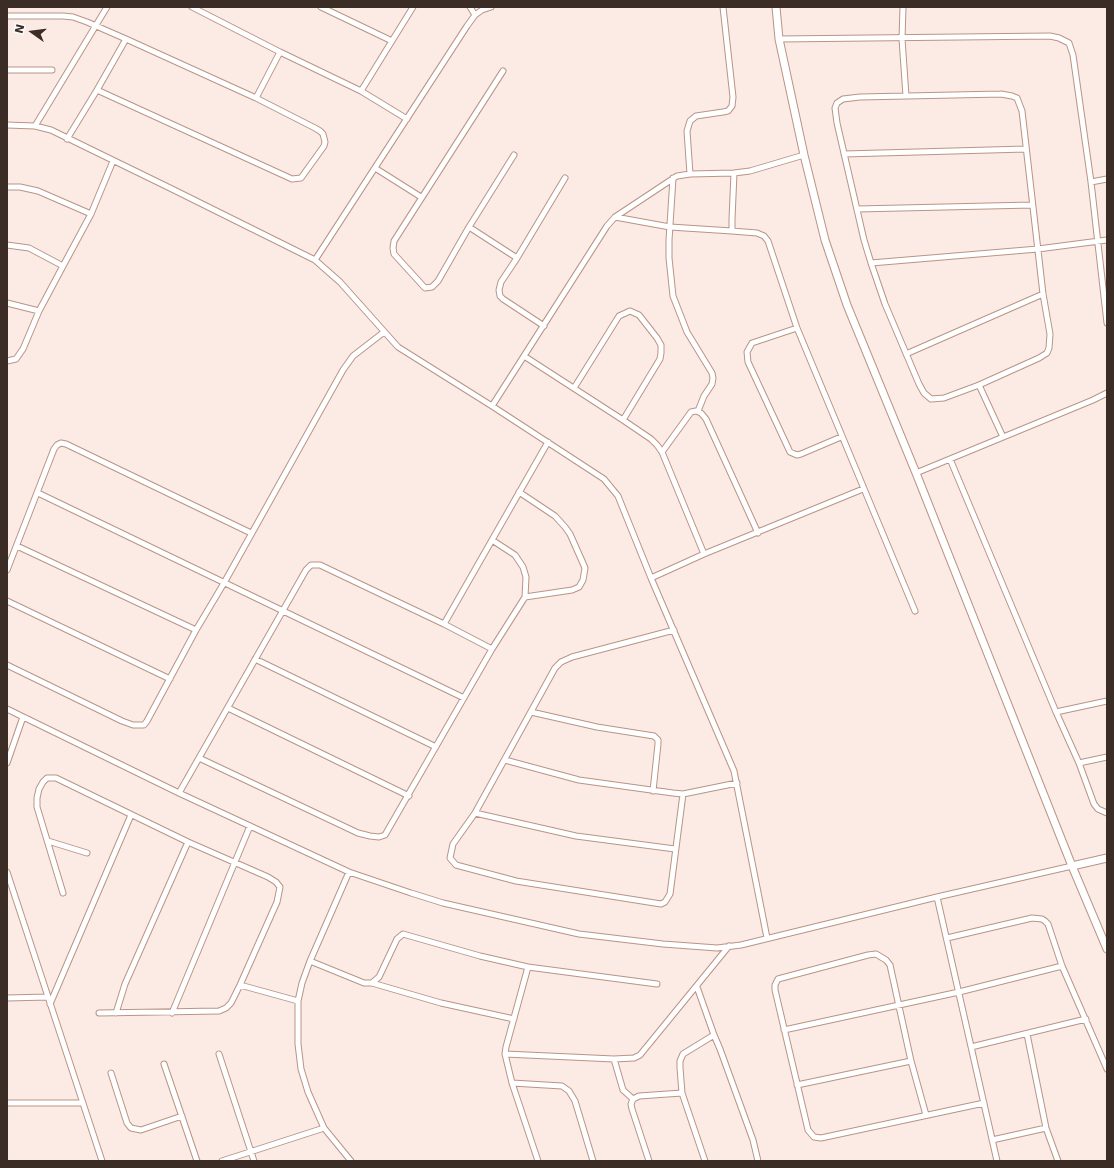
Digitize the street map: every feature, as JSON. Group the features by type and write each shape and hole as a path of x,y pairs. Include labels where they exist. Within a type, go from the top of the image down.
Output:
{"street":[{"path":"35,126 107,7"},
{"path":"192,7 361,91 407,119"},
{"path":"321,7 392,42"},
{"path":"361,91 413,7"},
{"path":"470,7 475,15"},
{"path":"315,260 466,26 475,15 482,10 491,7"},
{"path":"690,174 687,131 690,121 696,116 723,112 732,106 733,96 723,7"},
{"path":"776,7 779,39 804,155 825,240 847,305 916,473 1072,866 1107,949"},
{"path":"903,7 902,39 906,96"},
{"path":"7,16 73,17 96,26 256,98 320,131 323,134 325,142 324,146 301,178 297,180 288,178 97,90"},
{"path":"779,39 902,39 1050,36 1059,38 1069,43 1073,55 1091,182 1107,324"},
{"path":"67,139 126,39"},
{"path":"256,98 280,52"},
{"path":"7,70 52,70"},
{"path":"503,71 396,238 393,250 396,256 425,288 432,287 438,281 469,227 514,155"},
{"path":"1001,94 1015,96 1019,101 1022,111 1026,148 1043,294 1050,334 1048,350 1039,358 979,385 944,398 931,399 927,397 921,387 906,354 885,304 864,240 835,115 837,103 843,99 860,97 1001,94"},
{"path":"7,125 35,126 51,130 113,162 172,189 315,260 340,282 384,332 404,351 594,471 604,479 618,496 651,578 734,771 767,938"},
{"path":"844,154 1026,148"},
{"path":"492,406 614,217 673,178 682,175 734,173 763,168 804,155"},
{"path":"7,361 18,357 23,349 39,311 91,214 113,162"},
{"path":"375,168 422,197"},
{"path":"732,231 734,173"},
{"path":"544,326 503,299 500,296 499,290 501,282 565,178"},
{"path":"673,178 669,258 673,296 687,332 712,373 713,378 712,384 704,396 698,411"},
{"path":"1091,182 1107,179"},
{"path":"7,187 20,187 38,191 91,214"},
{"path":"857,208 1032,205"},
{"path":"614,217 670,227 757,233 764,236 768,241 797,328 915,611"},
{"path":"469,227 517,258"},
{"path":"872,264 1038,249 1107,240"},
{"path":"7,245 29,248 63,266"},
{"path":"906,354 1043,294"},
{"path":"7,303 39,311"},
{"path":"574,388 619,316 630,311 639,315 661,345 661,353 660,359 623,420"},
{"path":"797,328 752,343 747,352 748,362 790,452 794,454 801,454 842,437"},
{"path":"7,665 122,721 139,726 144,725 343,370 353,356 384,332"},
{"path":"524,356 651,439 662,452 704,554"},
{"path":"979,385 1003,437"},
{"path":"916,473 1094,400 1107,392"},
{"path":"662,452 691,412 698,411 701,413 706,419 758,533"},
{"path":"444,624 548,442"},
{"path":"7,570 56,445 63,443 251,533"},
{"path":"950,459 1056,712 1079,763 1094,804 1098,809 1107,812"},
{"path":"651,578 704,554 863,489"},
{"path":"519,492 555,516 561,522 570,534 585,568 584,580 579,587 572,590 526,597"},
{"path":"38,493 464,698"},
{"path":"199,758 358,833 379,837 386,835 492,649 526,597 526,577 523,567 515,555 492,540"},
{"path":"17,546 196,630"},
{"path":"180,793 307,568 311,565 320,565 444,624 492,649"},
{"path":"7,600 170,679"},
{"path":"674,630 565,660 555,668 475,813 453,844 450,858 456,865 516,881 662,904 670,894 682,794"},
{"path":"255,659 436,747"},
{"path":"1056,712 1107,701"},
{"path":"228,708 409,796"},
{"path":"7,709 180,793 349,872 443,902 579,934 662,944 718,948 767,938 1107,858"},
{"path":"531,712 597,727 654,736 658,740 658,744 653,791"},
{"path":"7,763 23,717"},
{"path":"1079,763 1107,757"},
{"path":"505,760 579,780 682,794 737,783"},
{"path":"63,893 37,807 39,789 47,778 56,778 235,864 268,877 276,882 280,888 277,902 240,985 231,1004 226,1008 219,1011 172,1013 99,1013"},
{"path":"475,813 576,836 675,849"},
{"path":"50,1004 131,814"},
{"path":"172,1013 250,826"},
{"path":"48,841 88,854"},
{"path":"116,1013 125,984 188,842"},
{"path":"7,872 102,1161"},
{"path":"349,872 310,961 302,983 298,1001 298,1044 301,1069 308,1092 324,1128 351,1161"},
{"path":"937,897 997,1161"},
{"path":"947,938 1037,918 1042,919 1048,924 1062,966 1107,1069"},
{"path":"372,983 380,977 397,940 403,934 480,956 528,967 657,984"},
{"path":"506,1054 614,1059 634,1058 640,1055 729,946"},
{"path":"926,1115 911,1061 890,965 882,957 876,954 868,955 778,979 774,990 796,1085 808,1130 811,1135 818,1138 984,1103"},
{"path":"310,961 364,983 372,983 441,1003 514,1020"},
{"path":"784,1030 959,992 1062,966"},
{"path":"528,967 506,1047 506,1054 512,1083 538,1161"},
{"path":"240,985 298,1001"},
{"path":"697,987 753,1140 758,1161"},
{"path":"7,998 48,997"},
{"path":"971,1047 1086,1019"},
{"path":"1027,1034 1046,1128 1058,1161"},
{"path":"705,1161 682,1092 680,1061 683,1054 714,1035"},
{"path":"219,1054 254,1161"},
{"path":"614,1059 623,1090 633,1099"},
{"path":"796,1085 911,1061"},
{"path":"164,1064 197,1161"},
{"path":"111,1073 127,1123 131,1128 141,1130 182,1116"},
{"path":"512,1083 562,1086 569,1091 575,1101 593,1161"},
{"path":"649,1161 632,1109 631,1104 633,1099 639,1096 682,1092"},
{"path":"7,1103 83,1103"},
{"path":"222,1161 324,1128"},
{"path":"992,1140 1046,1128"}]}
